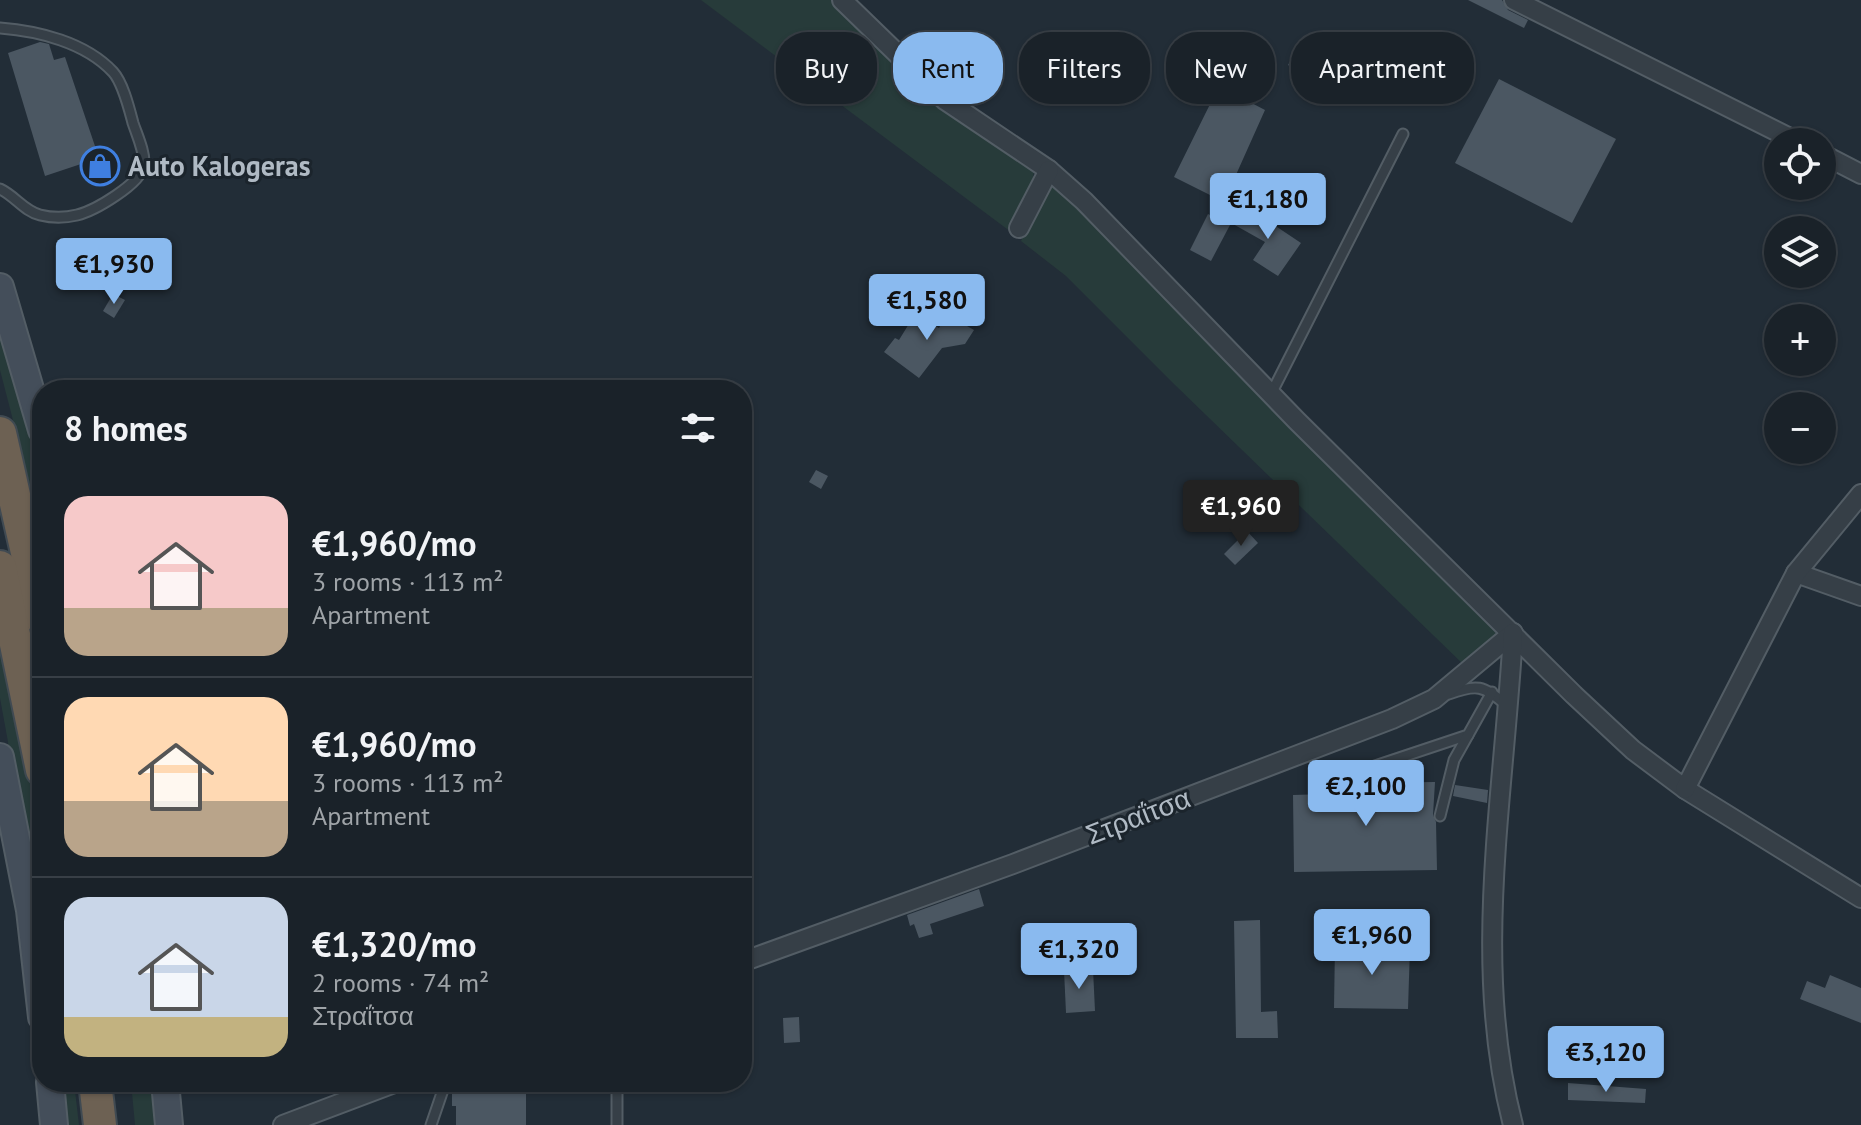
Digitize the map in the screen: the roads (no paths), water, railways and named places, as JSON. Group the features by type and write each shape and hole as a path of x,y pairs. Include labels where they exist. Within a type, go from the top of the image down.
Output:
{"highway":[{"path":"0,433 32,575"},
{"path":"0,567 32,722"},
{"path":"96,1092 100,1125"},
{"path":"116,1092 120,1125"}],"street":[{"path":"842,0 945,100 1049,170 1084,201 1271,394 1633,750 1685,789 1861,898"},
{"path":"1514,0 1770,128"},
{"path":"1836,161 1861,174"},
{"path":"1019,228 1049,170"},
{"path":"0,287 32,396"},
{"path":"1685,789 1796,573 1861,494"},
{"path":"1796,573 1861,596"},
{"path":"1513,633 1495,841 1492,977 1498,1051 1513,1125"},
{"name":"Στραΐτσα","path":"752,958 1028,859 1392,719 1434,699 1513,633"},
{"path":"0,757 32,928"},
{"path":"51,1092 54,1125"},
{"path":"166,1092 169,1125"},
{"path":"283,1125 370,1092"}],"lane":[{"path":"0,28 51,37 96,58 115,74 132,117 144,166 126,187 94,210 74,216 58,218 29,212 12,195 0,189"},
{"path":"1271,394 1403,134"},
{"path":"1434,699 1473,686 1492,692 1509,707"},
{"path":"1440,816 1454,760 1492,692"},
{"path":"1363,770 1468,735"},
{"path":"431,1125 442,1092"},
{"path":"617,1092 617,1125"}],"place":[{"name":"Auto Kalogeras","path":"100,166"}]}
